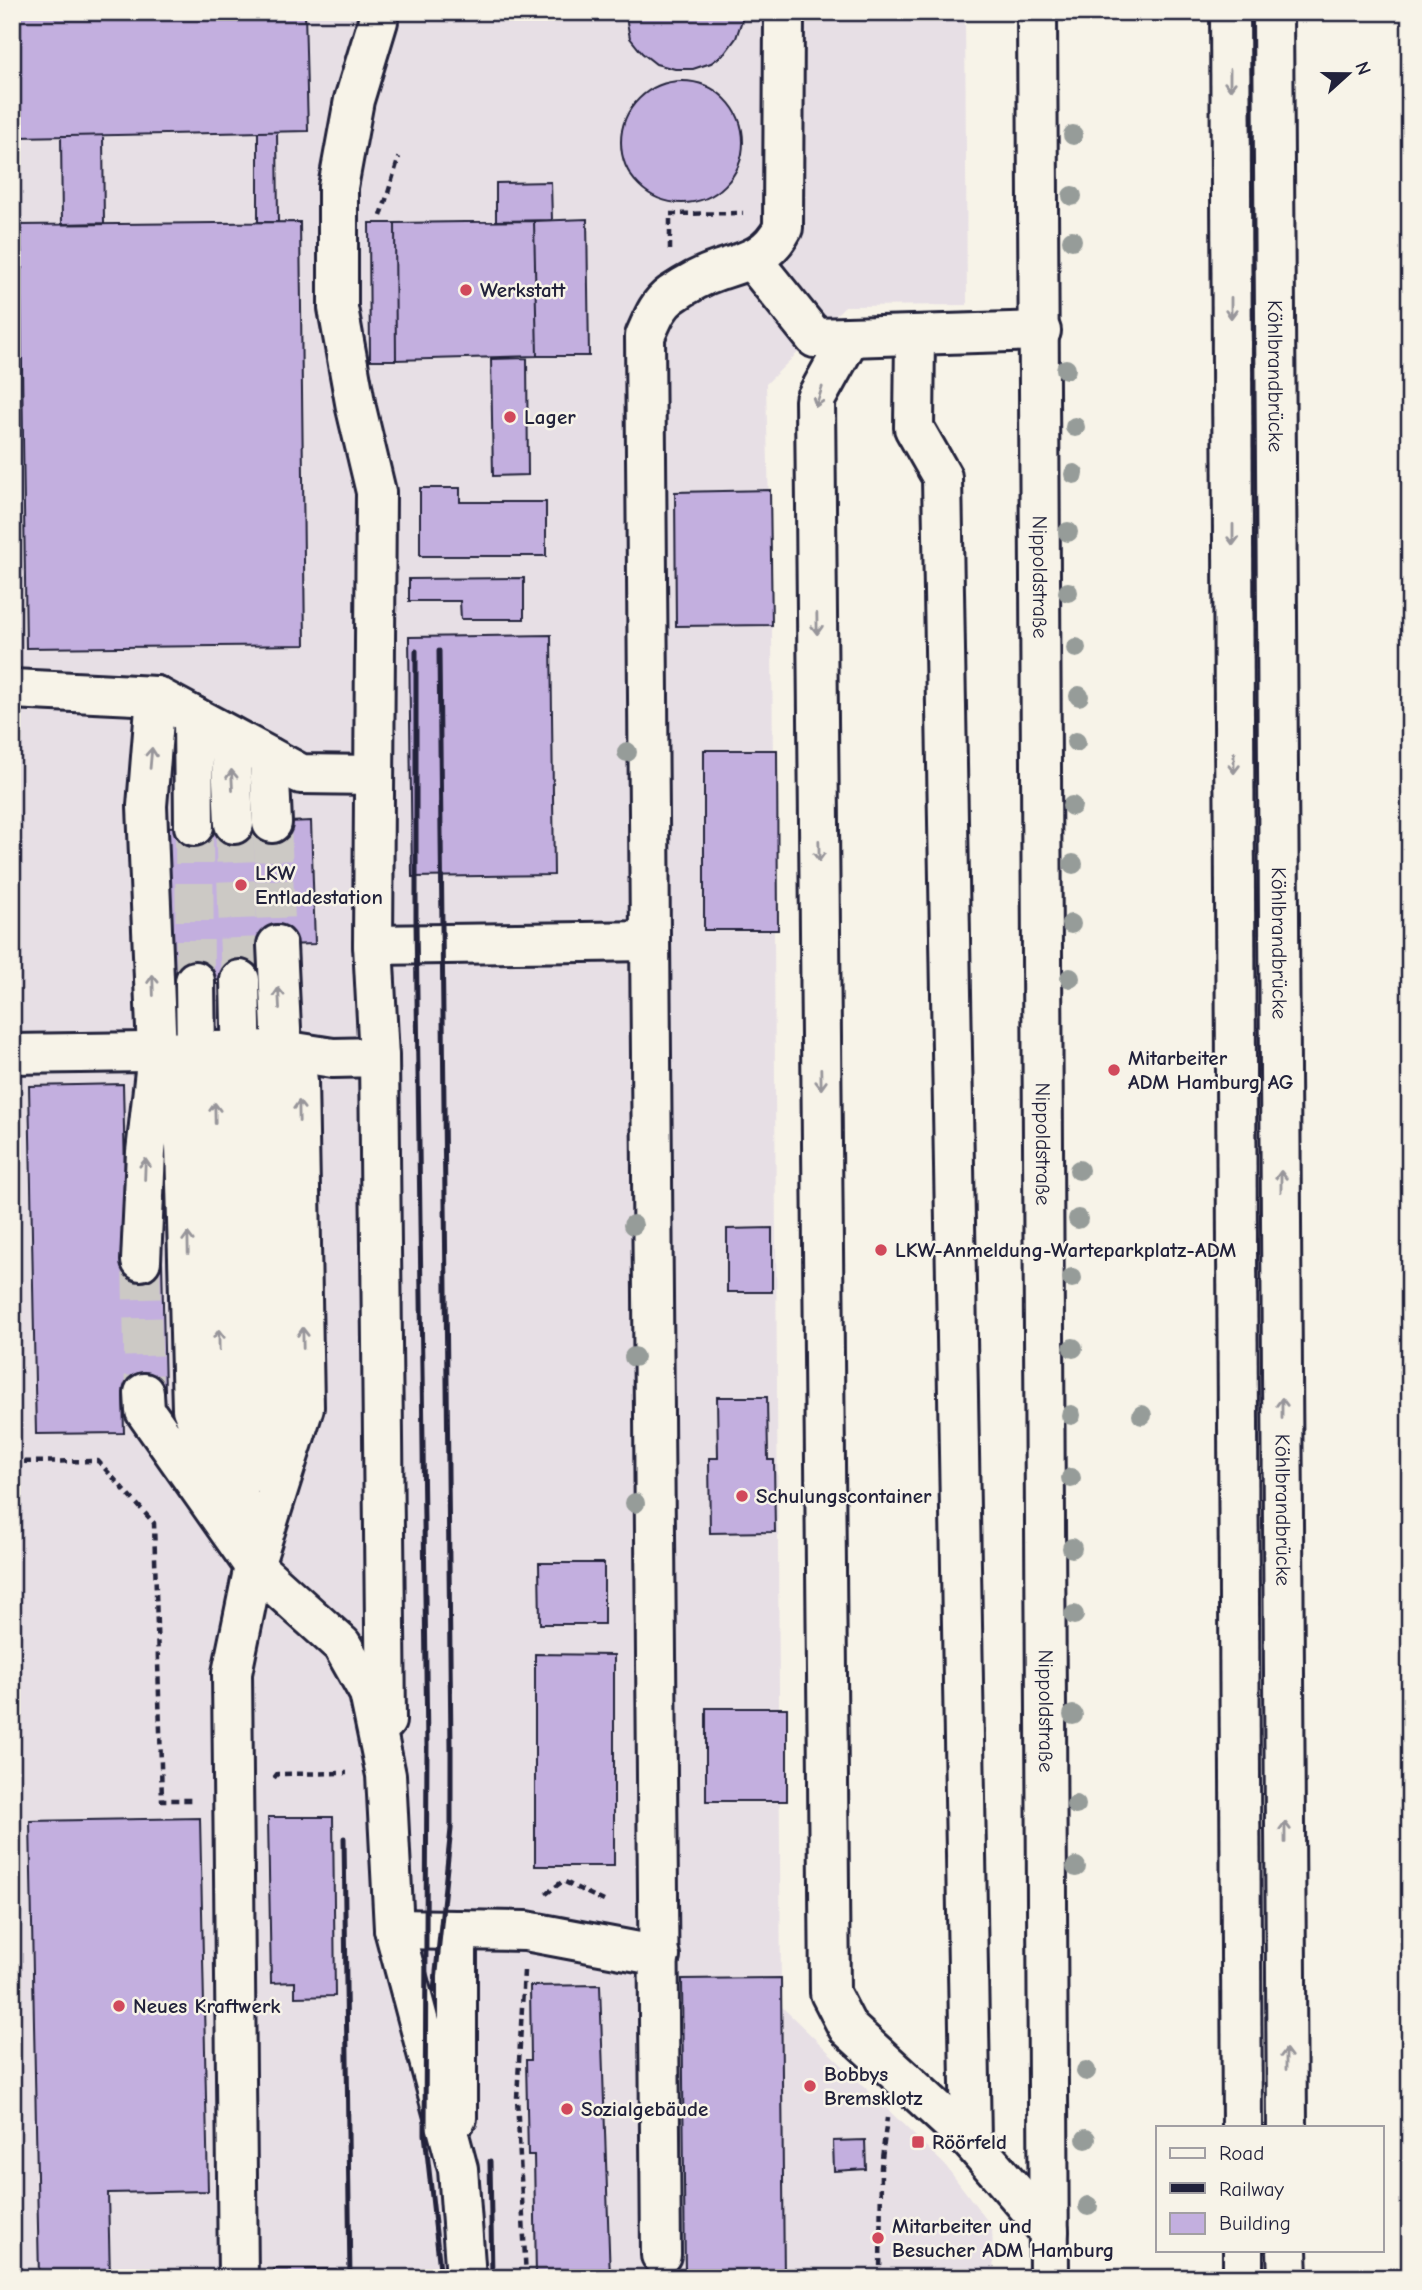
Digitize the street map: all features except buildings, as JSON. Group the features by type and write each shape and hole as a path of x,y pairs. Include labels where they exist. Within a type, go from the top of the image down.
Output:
{"main road":[{"path":"378,12 378,22 354,100 338,187 338,308 356,408 376,492 373,945 379,1057 387,1776 394,1929 458,2169"},
{"path":"661,2255 645,336 657,310 670,296 716,271 753,261 774,245 783,228 784,12"},
{"name":"Nippoldstraße","path":"1037,12 1041,331 1049,2278"},
{"name":"Köhlbrandbrücke","path":"1230,12 1242,2126"},
{"name":"Köhlbrandbrücke","path":"1273,12 1287,2126"},
{"path":"753,261 815,338 1041,331"},
{"path":"915,336 914,428 942,477 971,2141"},
{"path":"850,337 815,400 830,1993 848,2028 971,2141 1048,2231"},
{"path":"12,689 156,696 301,774 374,775"},
{"path":"141,1261 146,1152 157,1053 147,806 156,696"},
{"path":"192,716 194,826"},
{"path":"230,736 234,824"},
{"path":"269,757 272,823"},
{"path":"373,945 650,941"},
{"path":"248,1408 298,1080 282,1050 277,945"},
{"path":"238,2278 232,1673 254,1566 248,1408 240,979"},
{"path":"195,981 196,1052 215,1097 248,1408 254,1566"},
{"path":"12,1054 282,1050 333,1058 379,1057"},
{"path":"145,1401 254,1566 342,1645 369,1693 387,1776"},
{"path":"394,1929 526,1931 660,1956"},
{"path":"457,1930 458,2169 466,2278"},
{"path":"1243,2252 1243,2278"},
{"path":"1287,2252 1288,2278"}],"path":[{"path":"670,296 670,214 748,213"},
{"path":"12,1462 98,1461 155,1523 162,1800 209,1800 209,1811 252,1810 277,1774 387,1776"},
{"path":"526,1931 517,2098 526,2278"},
{"path":"880,2278 881,2167 893,2069"}],"shaded area":[{"path":"12,12 965,12 967,305 845,306 766,384 772,625 781,2006 945,2165 992,2227 994,2278 19,2278 12,2124"}],"tunnel":[{"path":"272,823 277,945"},
{"path":"234,824 240,980"},
{"path":"194,826 195,981"},
{"path":"141,1261 144,1393"}],"railway":[{"path":"416,651 416,921 427,1745 425,2134 441,2278"},
{"path":"434,1991 451,1829 439,651"},
{"path":"344,1838 350,2278"},
{"path":"490,2161 492,2278"}],"place":[{"name":"Werkstatt","path":"466,290"},
{"name":"Lager","path":"510,417"},
{"name":"LKW Entladestation","path":"241,885"},
{"name":"Mitarbeiter ADM Hamburg AG","path":"1114,1070"},
{"name":"LKW-Anmeldung-Warteparkplatz-ADM","path":"881,1250"},
{"name":"Schulungscontainer","path":"742,1496"},
{"name":"Neues Kraftwerk","path":"119,2006"},
{"name":"Bobbys Bremsklotz","path":"810,2086"},
{"name":"Sozialgebäude","path":"567,2109"},
{"name":"Röörfeld","path":"918,2142"},
{"name":"Mitarbeiter und Besucher ADM Hamburg","path":"878,2238"}]}
